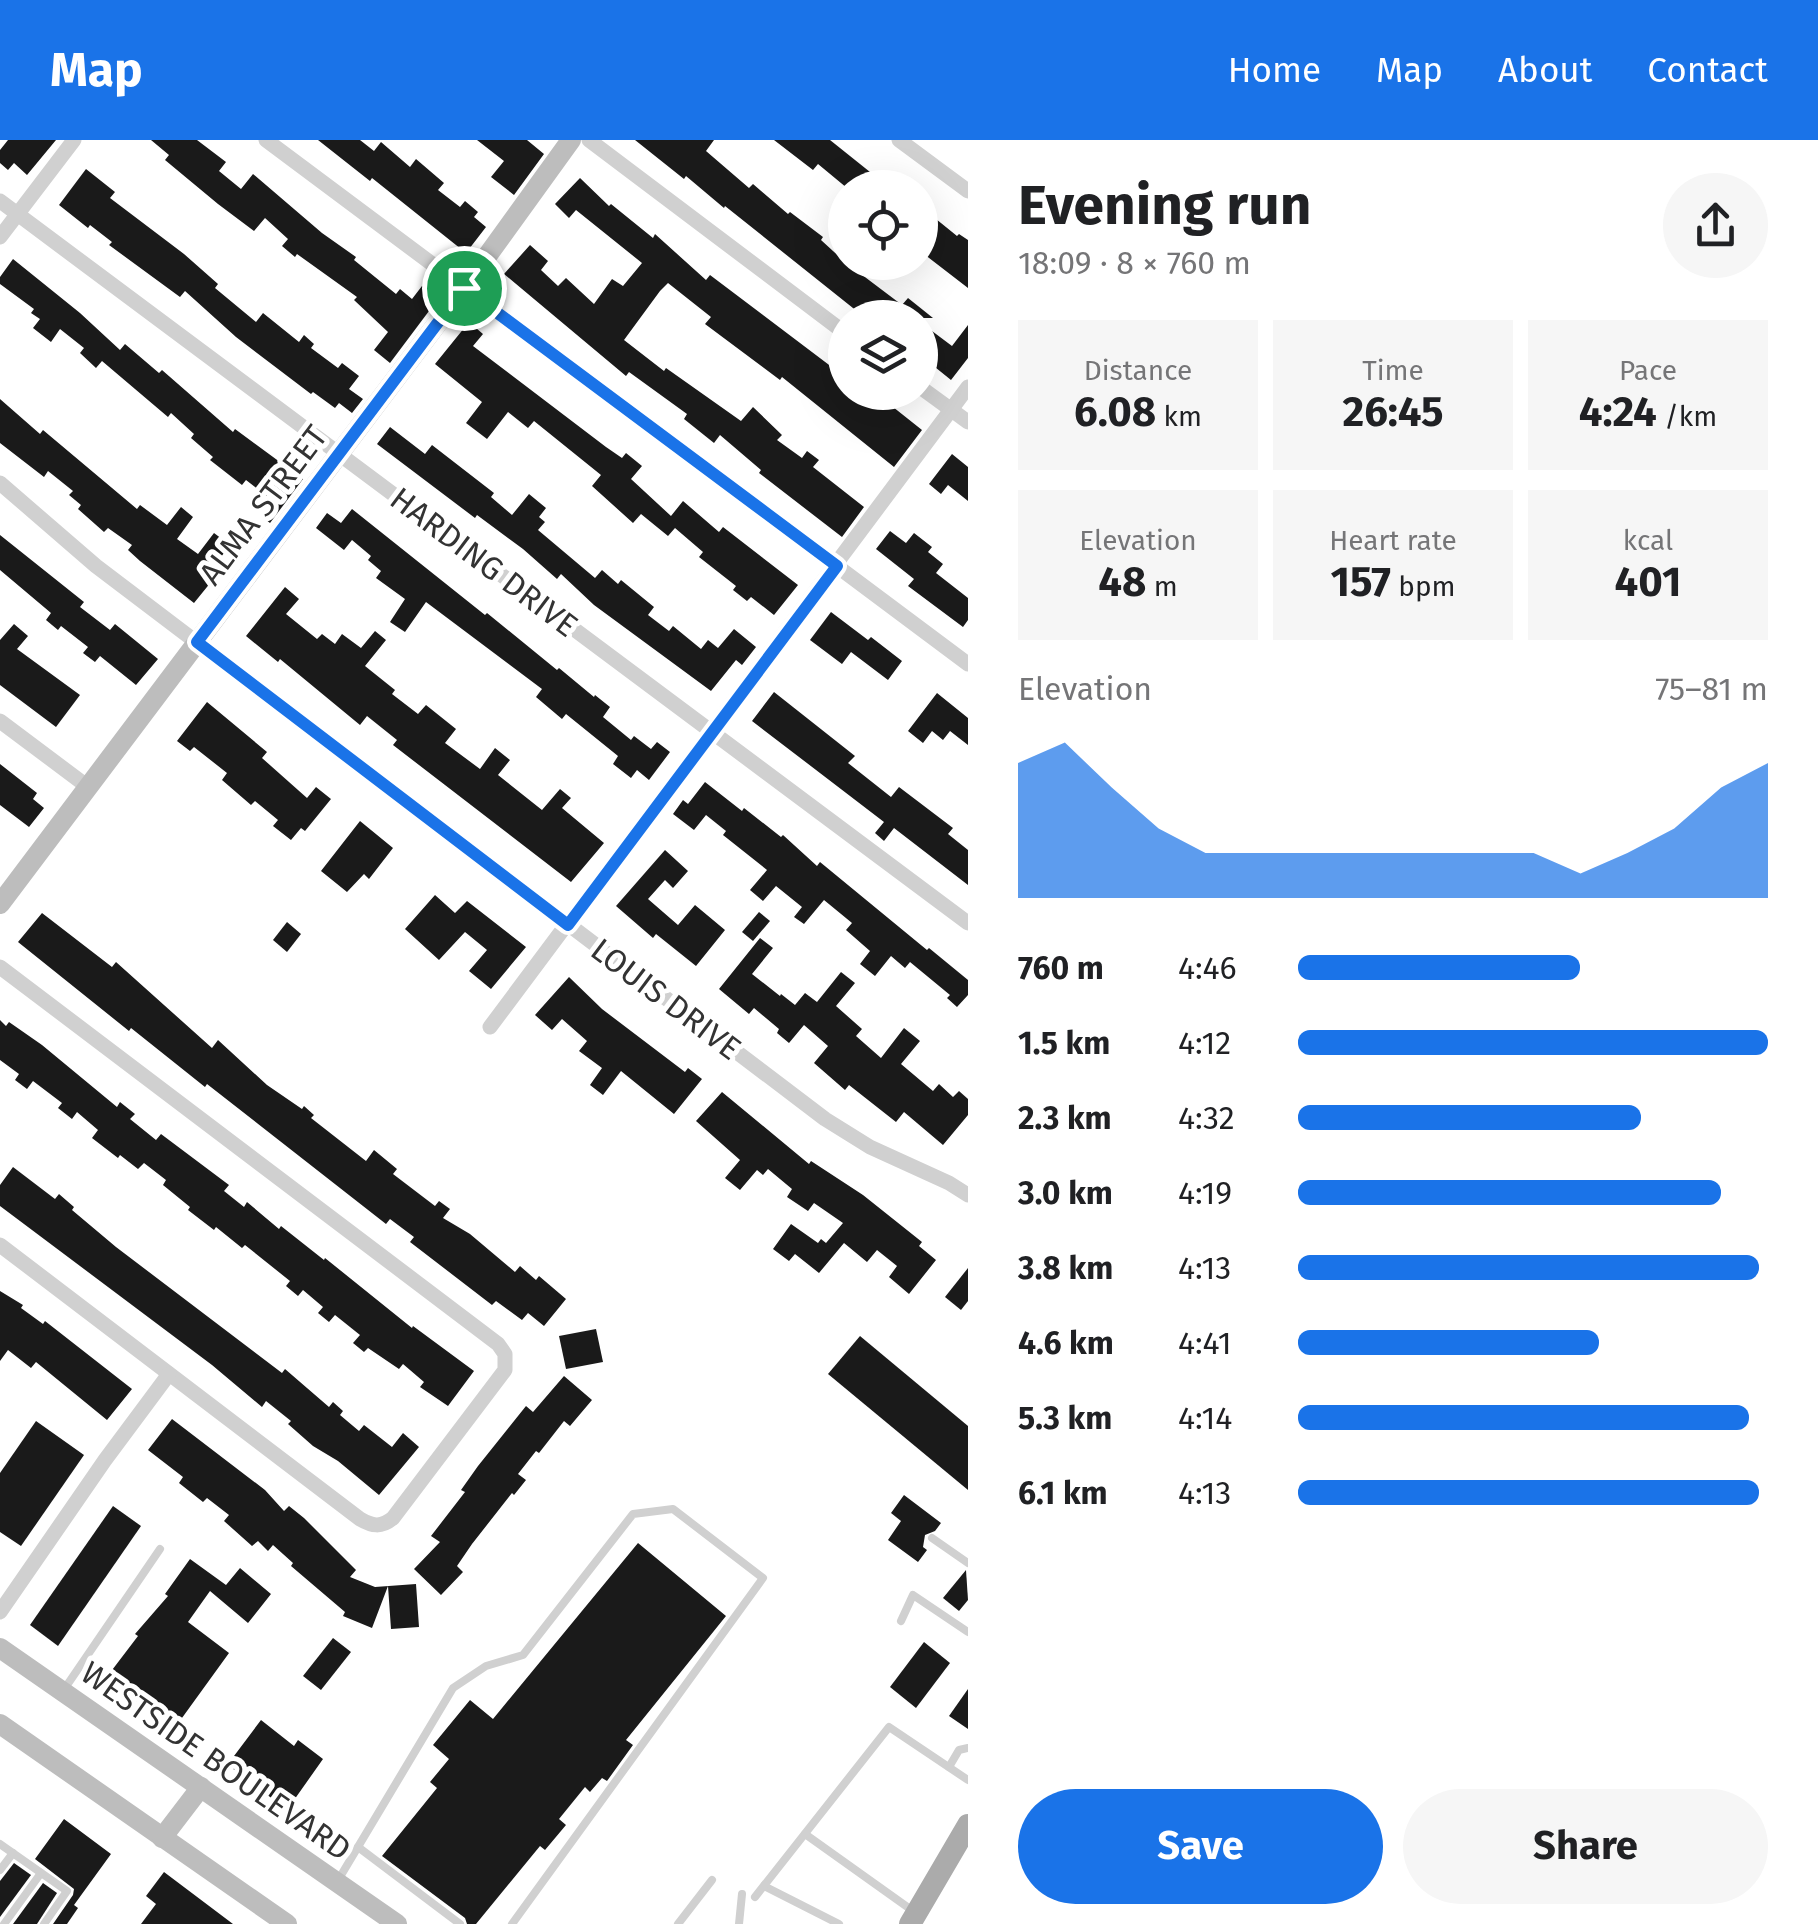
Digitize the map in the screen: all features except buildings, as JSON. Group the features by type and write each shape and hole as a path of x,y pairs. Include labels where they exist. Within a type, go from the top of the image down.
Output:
{"main road":[{"path":"913,1919 968,1825"}],"street":[{"path":"0,236 74,140"},
{"path":"266,140 968,664"},
{"name":"ALMA STREET","path":"0,904 571,140"},
{"path":"589,140 828,319"},
{"path":"899,140 968,191"},
{"name":"HARDING DRIVE","path":"0,202 968,923"},
{"path":"490,1027 968,387"},
{"path":"938,400 968,422"},
{"name":"LOUIS DRIVE","path":"0,483 96,566 825,1119 870,1148 950,1183 968,1195"},
{"path":"0,721 88,787"},
{"path":"0,966 498,1344 506,1361 502,1378 393,1518 381,1525 360,1519 0,1245"},
{"path":"0,1612 169,1374"},
{"name":"WESTSIDE BOULEVARD","path":"0,1648 397,1924"},
{"path":"0,1724 287,1924"},
{"path":"162,1838 201,1787"}],"lane":[{"path":"337,1882 453,1688 486,1666 523,1655 633,1514 672,1508 763,1578 512,1924"},
{"path":"932,1538 968,1563"},
{"path":"63,1692 160,1550"},
{"path":"901,1622 913,1595 968,1632"},
{"path":"755,1897 889,1727 968,1780"},
{"path":"949,1767 959,1750 968,1748"},
{"path":"805,1834 913,1919"},
{"path":"0,1844 67,1891 44,1924"},
{"path":"358,1846 460,1924"},
{"path":"0,1870 12,1853"},
{"path":"4,1924 41,1873"},
{"path":"678,1924 712,1880"},
{"path":"764,1886 839,1924"},
{"path":"739,1924 742,1894"}],"route":[{"path":"464,288 837,566 568,925 197,642 464,288"}]}
